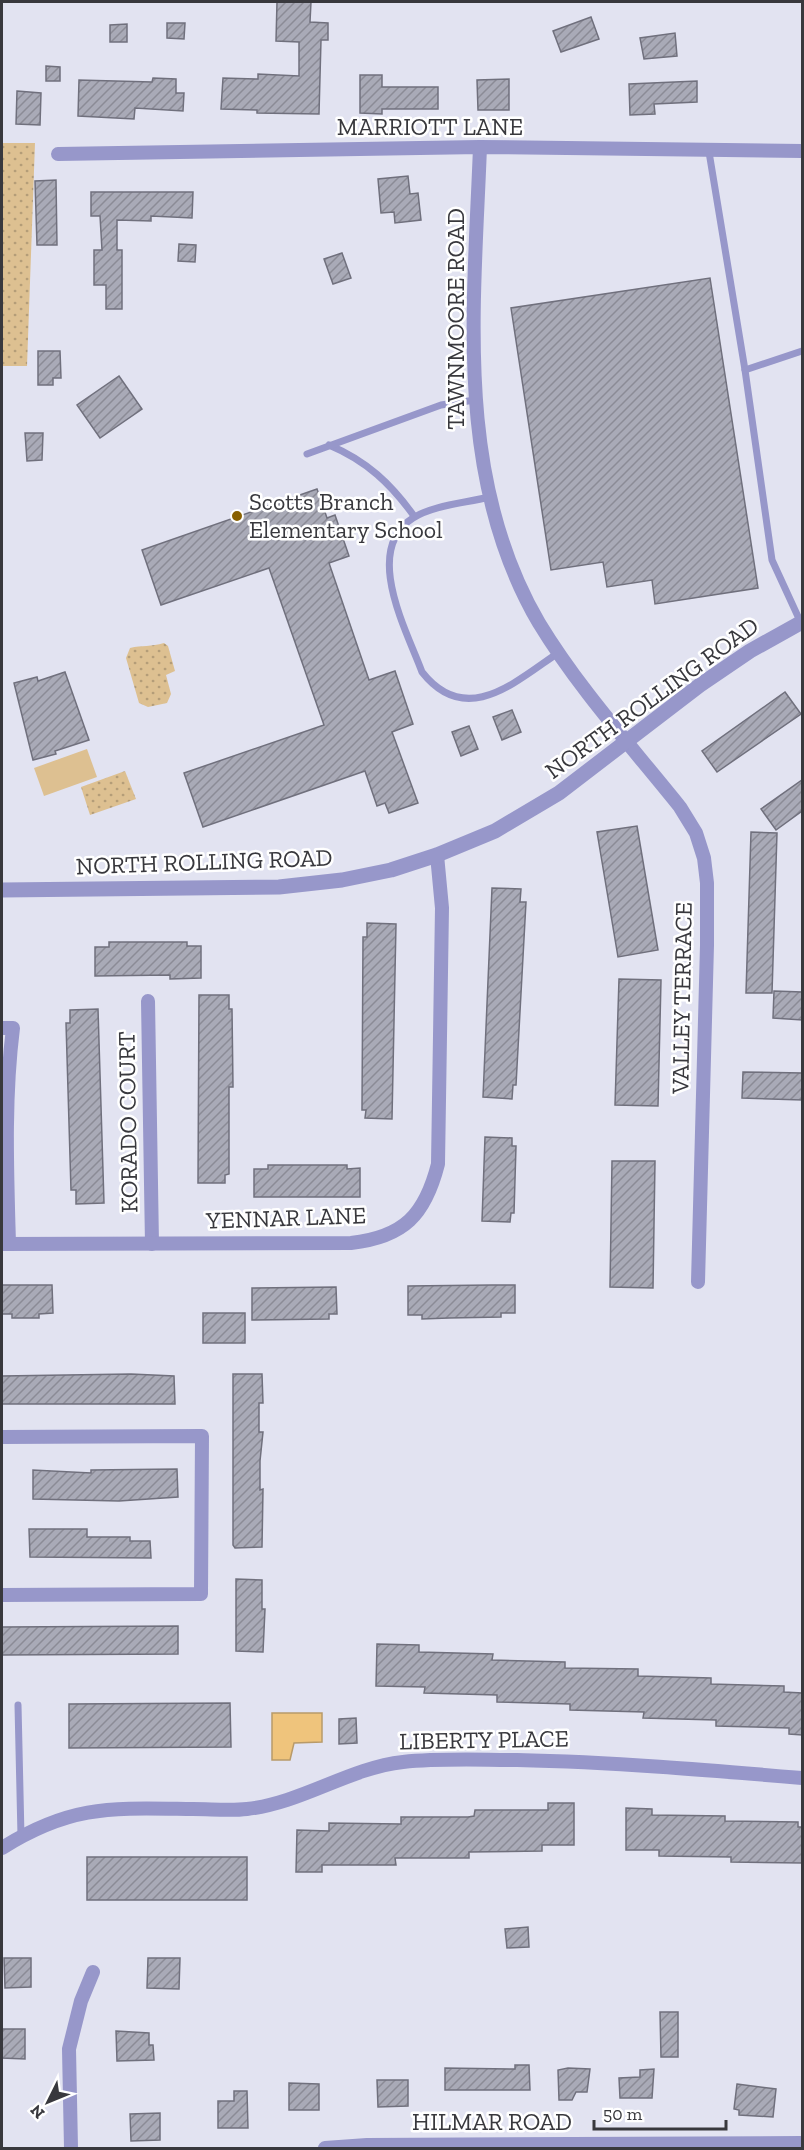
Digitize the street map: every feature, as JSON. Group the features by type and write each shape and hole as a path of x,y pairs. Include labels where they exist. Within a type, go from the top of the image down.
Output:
{"street":[{"name":"MARRIOTT LANE","path":"58,154 480,147 709,152 802,151"},
{"name":"TAWNMOORE ROAD","path":"480,147 475,400 480,453 489,497 499,535 518,583 558,653 626,739"},
{"name":"NORTH ROLLING ROAD","path":"2,890 279,886 342,880 381,872 437,855 495,831 560,793 626,739 750,651 802,622"},
{"name":"VALLEY TERRACE","path":"626,739 680,807 696,833 704,858 708,945 698,1282"},
{"name":"YENNAR LANE","path":"5,1244 351,1243 372,1241 393,1234 407,1224 432,1189 438,1164 442,908 437,855"},
{"name":"KORADO COURT","path":"148,1001 152,1244"},
{"path":"2,1028 13,1028 7,1073 5,1244"},
{"path":"2,1437 202,1436 201,1594 2,1595"},
{"name":"LIBERTY PLACE","path":"2,1848 21,1836 69,1815 113,1808 244,1809 267,1806 347,1776 379,1766 403,1762 444,1760 602,1762 802,1778"},
{"path":"71,2148 69,2049 77,2012 93,1972"},
{"name":"HILMAR ROAD","path":"325,2148 367,2145 802,2143"}],"lane":[{"path":"709,152 746,370 772,560 802,622"},
{"path":"746,370 802,351"},
{"path":"307,454 441,405 475,400"},
{"path":"329,445 352,454 371,467 399,496 414,516"},
{"path":"489,497 414,516 402,526 395,540 388,574 422,672 432,684 464,700 486,697 510,686 558,653"},
{"path":"18,1705 21,1836"}],"shaded area":[{"path":"2,143 35,143 27,366 2,366"},
{"path":"164,643 168,646 175,671 166,675 171,694 167,703 148,707 139,703 126,658 130,648"},
{"path":"87,749 97,777 44,796 34,768"},
{"path":"125,771 136,799 90,815 81,787"},
{"path":"272,1713 322,1713 322,1742 294,1743 290,1760 272,1760"}],"building":[{"path":"277,2 311,2 310,22 328,23 328,40 321,40 319,114 257,113 257,110 221,109 223,78 258,79 258,74 299,76 299,42 276,41"},
{"path":"591,17 599,39 561,52 553,31"},
{"path":"167,23 185,23 184,39 167,38"},
{"path":"127,24 127,42 110,42 110,25"},
{"path":"675,33 677,56 644,59 640,38"},
{"path":"46,66 60,67 60,81 46,81"},
{"path":"360,75 382,75 382,87 438,87 438,109 382,109 382,114 360,113"},
{"path":"153,78 176,79 176,93 184,93 183,111 135,108 134,119 78,116 79,80 152,82"},
{"path":"509,79 509,110 478,110 477,80"},
{"path":"697,81 697,102 654,104 655,114 630,115 629,84"},
{"path":"17,91 41,93 40,125 16,124"},
{"path":"408,176 410,194 418,193 421,220 395,223 394,212 381,213 378,179"},
{"path":"56,180 57,245 37,245 35,181"},
{"path":"91,192 193,192 192,218 151,216 151,221 117,220 117,250 122,250 122,309 106,309 106,285 94,285 94,250 102,250 100,216 91,216"},
{"path":"179,244 196,245 195,262 178,261"},
{"path":"342,253 351,278 333,284 324,259"},
{"path":"710,278 758,588 655,604 652,580 607,587 603,562 551,570 511,308"},
{"path":"38,351 60,351 61,378 53,378 53,385 38,385"},
{"path":"119,376 142,409 100,438 77,405"},
{"path":"25,433 43,433 42,460 27,461"},
{"path":"317,489 327,518 335,515 349,556 329,563 369,680 395,671 413,724 392,732 418,803 389,813 385,803 377,806 365,771 203,827 184,773 324,725 269,568 161,605 142,550"},
{"path":"65,672 89,740 55,751 56,754 33,760 14,683 37,677 38,681"},
{"path":"785,692 801,714 717,772 702,751"},
{"path":"512,710 521,732 502,740 493,717"},
{"path":"469,726 478,749 461,756 452,732"},
{"path":"802,780 802,811 776,830 761,809"},
{"path":"637,826 658,950 618,957 597,832"},
{"path":"751,832 777,833 772,993 746,993"},
{"path":"492,888 521,889 520,902 526,902 516,1085 513,1085 512,1099 483,1097"},
{"path":"367,923 396,924 392,1119 365,1118 366,1110 362,1110 363,937 367,937"},
{"path":"109,942 187,942 187,946 201,946 201,978 170,979 170,975 95,976 95,947 109,947"},
{"path":"619,979 661,980 658,1106 615,1105"},
{"path":"774,991 802,992 802,1020 773,1018"},
{"path":"199,995 229,995 229,1009 232,1009 233,1087 229,1087 229,1174 225,1175 225,1183 198,1183"},
{"path":"98,1009 104,1203 76,1204 76,1190 71,1190 66,1023 70,1023 70,1010"},
{"path":"743,1072 802,1073 802,1100 742,1098"},
{"path":"485,1137 512,1138 512,1146 516,1146 514,1213 511,1213 510,1222 482,1221"},
{"path":"612,1161 655,1161 653,1288 610,1287"},
{"path":"268,1165 347,1165 347,1169 360,1168 360,1197 254,1197 254,1169 268,1169"},
{"path":"2,1285 52,1285 53,1313 39,1314 39,1318 12,1318 12,1314 2,1314"},
{"path":"515,1285 515,1313 501,1313 501,1317 422,1319 422,1315 408,1315 408,1286"},
{"path":"336,1287 337,1314 329,1314 329,1319 252,1320 252,1288"},
{"path":"203,1313 245,1313 245,1343 203,1343"},
{"path":"131,1374 174,1376 175,1404 2,1404 2,1376"},
{"path":"233,1374 262,1374 263,1403 259,1403 259,1432 263,1432 260,1461 260,1490 263,1489 262,1547 235,1548 233,1545"},
{"path":"177,1469 178,1497 119,1501 33,1499 33,1470 91,1473 91,1470"},
{"path":"29,1529 87,1529 87,1537 130,1537 130,1541 150,1541 151,1558 30,1557"},
{"path":"236,1579 262,1580 262,1609 265,1609 263,1652 236,1651"},
{"path":"178,1626 178,1654 2,1655 2,1627"},
{"path":"377,1644 419,1645 419,1652 493,1654 492,1660 565,1662 565,1668 638,1669 638,1676 711,1678 711,1684 784,1686 784,1692 802,1693 802,1735 789,1734 789,1728 716,1726 716,1720 643,1718 644,1712 570,1710 570,1704 497,1702 497,1695 424,1693 425,1687 376,1686"},
{"path":"230,1703 231,1747 69,1748 69,1704"},
{"path":"356,1718 357,1743 339,1744 339,1719"},
{"path":"548,1803 574,1803 574,1845 542,1845 542,1851 469,1852 469,1858 395,1858 396,1865 322,1865 322,1872 296,1872 297,1830 329,1831 329,1823 401,1824 401,1817 468,1817 474,1816 475,1810 548,1810"},
{"path":"626,1808 652,1809 652,1815 725,1816 725,1821 798,1822 798,1827 802,1827 802,1863 731,1862 731,1857 659,1856 659,1850 626,1850"},
{"path":"87,1857 247,1857 247,1900 87,1900"},
{"path":"528,1927 529,1947 507,1948 505,1929"},
{"path":"4,1958 31,1958 31,1987 5,1988"},
{"path":"148,1958 180,1958 179,1989 147,1988"},
{"path":"660,2012 678,2012 678,2057 661,2057"},
{"path":"2,2029 25,2029 25,2059 2,2058"},
{"path":"116,2031 149,2033 149,2045 153,2045 154,2060 117,2061"},
{"path":"515,2065 529,2065 530,2090 445,2090 445,2068 515,2069"},
{"path":"590,2069 587,2092 576,2092 572,2100 559,2100 558,2070"},
{"path":"654,2069 652,2098 620,2098 619,2078 640,2077 640,2070"},
{"path":"377,2080 408,2080 408,2106 378,2107"},
{"path":"289,2083 319,2084 319,2110 289,2110"},
{"path":"737,2084 776,2089 773,2117 739,2115 739,2110 734,2109"},
{"path":"234,2091 247,2091 248,2128 218,2128 218,2101 234,2101"},
{"path":"160,2113 160,2140 131,2141 130,2114"}],"place":[{"name":"Scotts Branch Elementary School","path":"237,516"}]}
